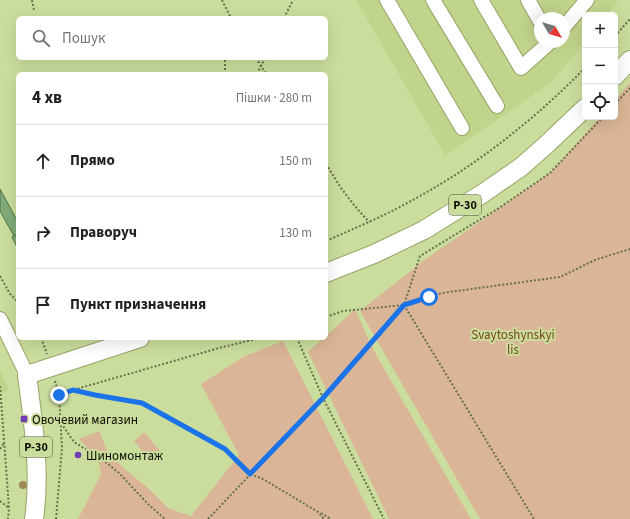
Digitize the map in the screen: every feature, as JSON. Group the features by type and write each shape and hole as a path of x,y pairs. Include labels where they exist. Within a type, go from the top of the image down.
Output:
{"main road":[{"path":"618,73 630,60"},
{"name":"Р-30","path":"328,272 374,254 424,230 482,194 521,167 582,111"},
{"path":"27,375 134,340"},
{"name":"Р-30","path":"27,375 34,424 37,461 36,506 34,519"}],"street":[{"path":"387,0 462,128"},
{"path":"433,0 497,106"},
{"path":"481,0 521,68 543,48"},
{"path":"528,0 535,12"},
{"path":"570,19 587,0"},
{"path":"0,318 27,375"}],"path":[{"path":"32,0 34,10"},
{"path":"222,0 230,16"},
{"path":"285,16 293,0"},
{"path":"618,33 630,19"},
{"path":"225,60 225,72"},
{"path":"257,60 264,72"},
{"path":"258,72 264,60"},
{"path":"328,240 412,201 478,160 504,141 550,102 582,71"},
{"path":"618,101 630,88"},
{"path":"208,519 323,398 404,305 420,256 499,208 550,174 600,120"},
{"path":"328,167 341,188 369,222"},
{"path":"328,316 343,310 404,305 442,293 560,276 595,260 630,250"},
{"path":"0,276 10,294 16,300"},
{"path":"404,305 534,519"},
{"path":"56,519 62,448 59,395 219,348 252,340"},
{"path":"298,340 323,398 384,519"},
{"path":"0,386 9,508 8,519"},
{"path":"73,390 142,403 225,449 250,474 262,479 331,519"},
{"path":"60,423 74,442 103,460 119,473 148,504 165,519"},
{"path":"0,449 4,443"},
{"path":"0,501 9,508"},
{"path":"318,512 324,519"}],"shaded area":[{"path":"356,0 619,0 609,12 582,12 582,46 551,83 445,155"},
{"path":"0,369 9,390 0,394"}],"green space":[{"name":"Svaytoshynskyi lis","path":"630,83 630,519 480,519 360,311 423,261 550,173 597,120 618,120 618,97"},
{"path":"355,309 375,353 471,519 389,519 308,352 321,340 328,340 328,334"},
{"path":"283,341 373,519 78,519 101,474 98,459 79,439 99,431 108,453 127,471 147,487 168,508 191,516 239,455 201,384 243,357"},
{"path":"144,432 161,452 151,461 134,441"}],"building":[{"path":"0,189 16,218 16,235 14,236 0,211"},
{"path":"16,235 16,245 12,237"}],"place":[{"name":"Овочевий магазин","path":"24,419"},
{"name":"Шиномонтаж","path":"78,455"}],"route":[{"path":"59,395 73,390 142,403 225,449 250,474 323,398 404,305 429,297"}]}
